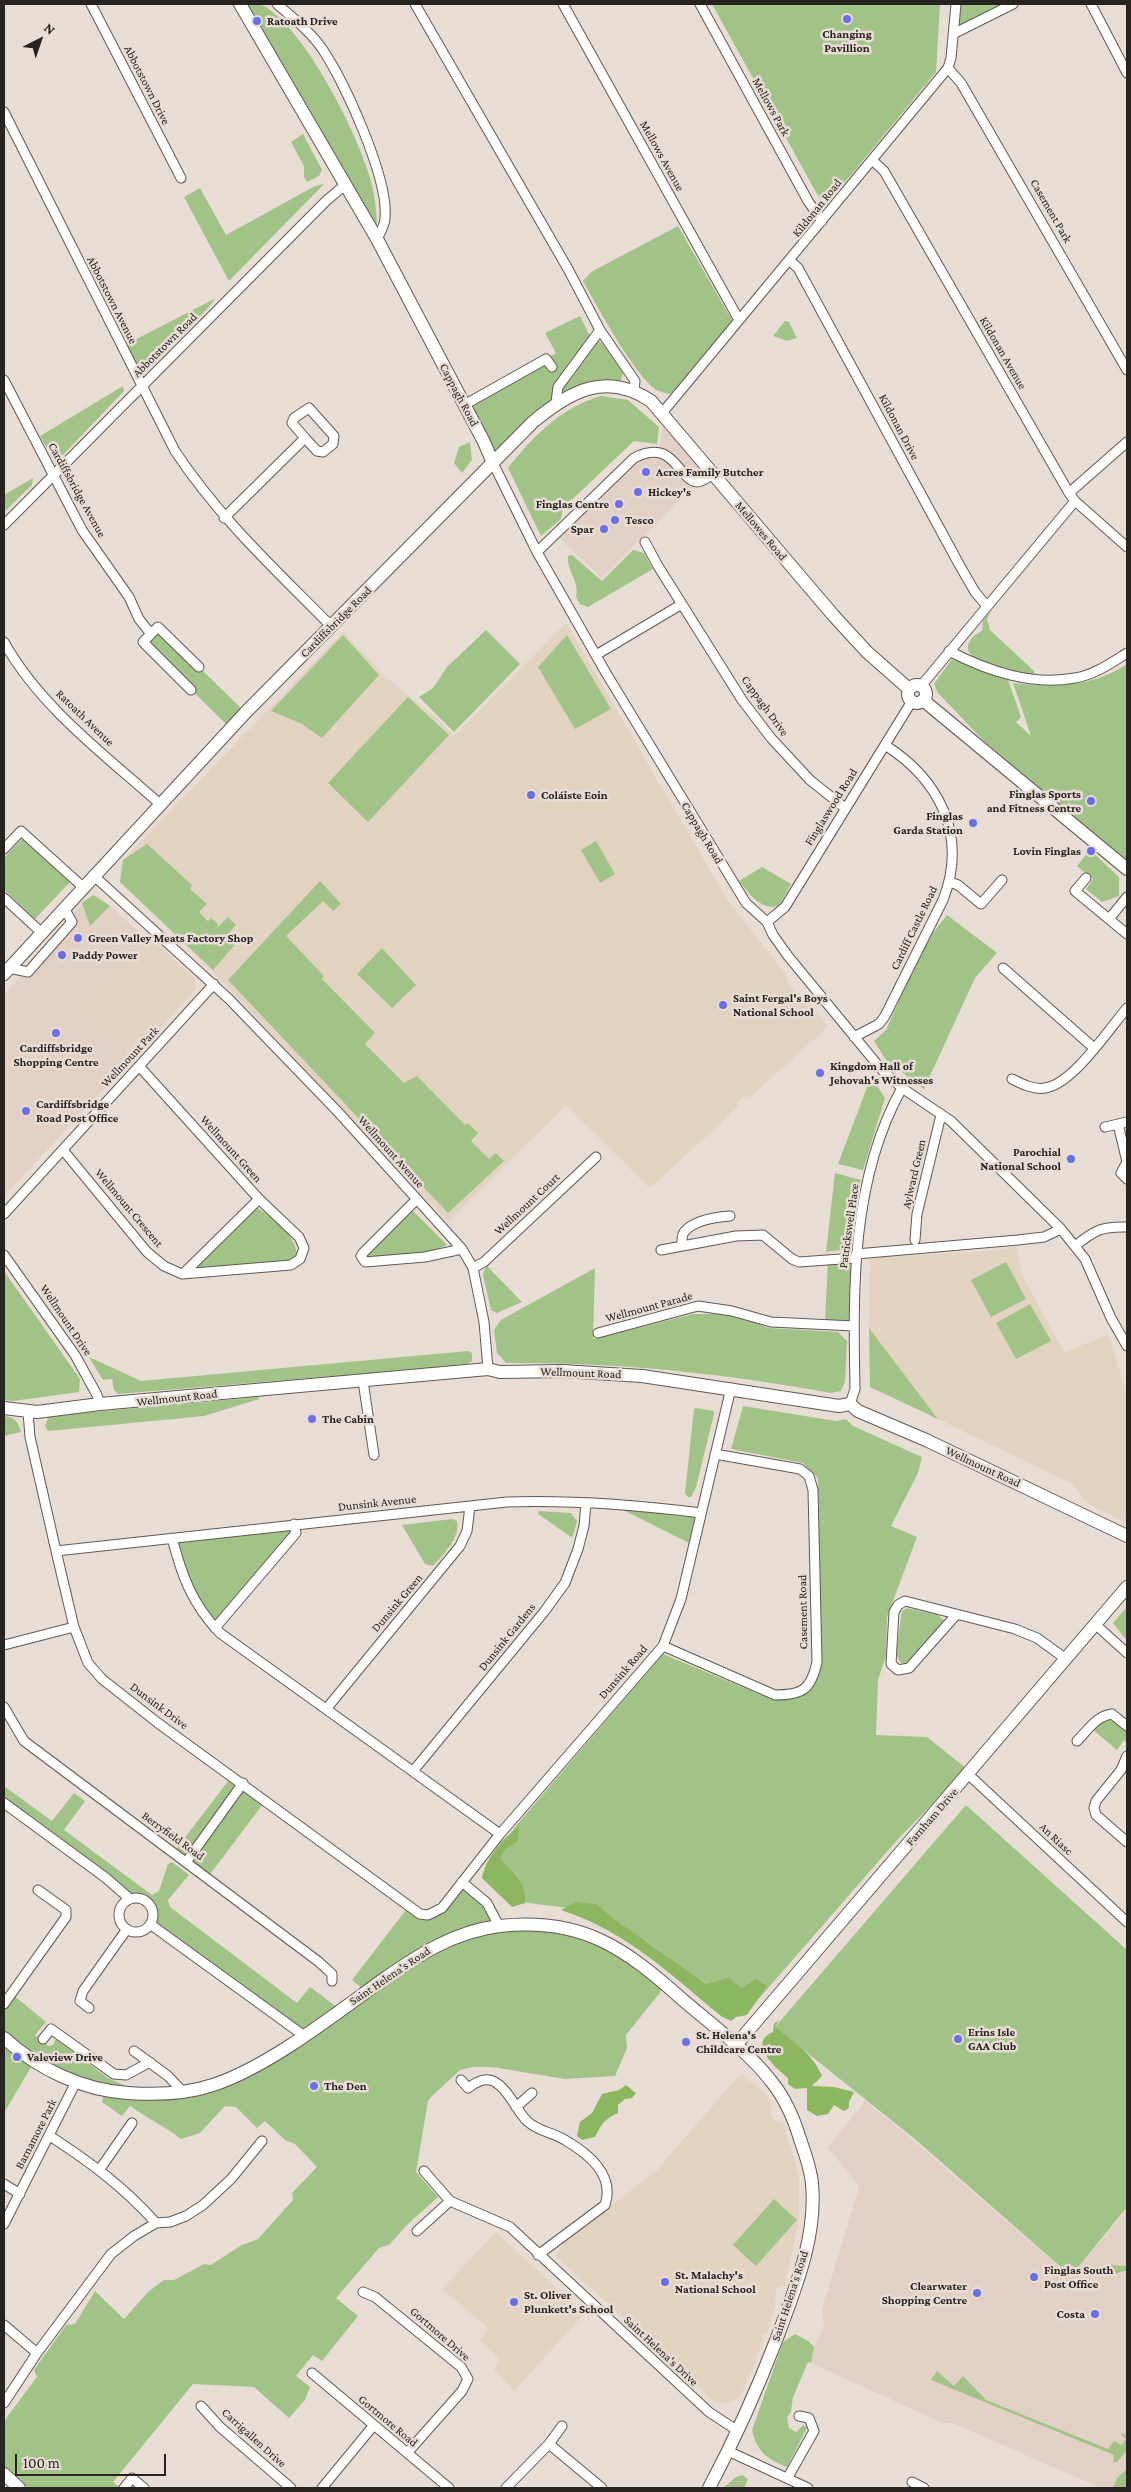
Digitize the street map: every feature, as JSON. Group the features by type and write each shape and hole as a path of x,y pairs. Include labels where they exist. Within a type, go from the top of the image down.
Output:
{"street":[{"name":"Abbotstown Drive","path":"91,4 181,178"},
{"name":"Cappagh Road","path":"240,4 378,240 484,442 537,552 733,885 751,909 767,922 788,956 881,1069 902,1088 941,1115 974,1142 1061,1229 1085,1259 1100,1289 1111,1318 1127,1346"},
{"path":"277,4 301,25 323,49 358,120 376,162 385,198 386,220 378,240"},
{"path":"415,4 568,269 600,330 635,382 634,391"},
{"name":"Mellows Avenue","path":"563,4 740,320"},
{"name":"Mellows Park","path":"700,4 808,201 822,221"},
{"path":"948,68 956,4"},
{"path":"953,34 1014,4"},
{"path":"1091,4 1127,73"},
{"name":"Kildonan Road","path":"663,412 948,68"},
{"name":"Casement Park","path":"948,68 961,82 1127,370"},
{"name":"Abbotstown Avenue","path":"4,112 175,451 196,483 224,518 331,626"},
{"name":"Kildonan Avenue","path":"872,160 884,171 1072,497 1127,547"},
{"name":"Abbotstown Road","path":"4,525 346,184"},
{"name":"Kildonan Drive","path":"790,261 798,268 960,566 975,592 986,605"},
{"path":"556,402 558,387 600,330"},
{"path":"464,405 546,359 552,367"},
{"name":"Cardiffsbridge Avenue","path":"4,380 82,530 128,597 139,619 151,634"},
{"name":"Mellowes Road","path":"608,386 634,391 652,400 866,652 1127,869"},
{"name":"Cardiffsbridge Road","path":"6,971 246,712 533,422 556,402 583,389 608,386"},
{"path":"309,408 334,436 333,444 323,452 317,451 305,438 292,424 294,418 309,408"},
{"path":"224,518 305,438"},
{"name":"Finglaswood Road","path":"767,922 785,907 916,694 1072,497 1127,442"},
{"path":"537,552 634,458 645,452 663,454 672,459 691,480 696,482 701,482 714,474"},
{"name":"Cappagh Drive","path":"645,542 742,700 771,738 810,780 845,808"},
{"path":"596,655 682,604"},
{"path":"191,690 143,642 158,627 199,667"},
{"name":"Ratoath Avenue","path":"4,642 7,657 73,727 160,804"},
{"path":"949,651 1010,676 1039,680 1076,678 1098,670 1127,653"},
{"name":"Cardiff Castle Road","path":"854,1037 879,1024 885,1016 950,882 952,860 951,834 942,807 929,783 904,757 885,745"},
{"path":"4,849 21,830 83,887"},
{"name":"Wellmount Avenue","path":"93,875 214,984 338,1112 462,1250 473,1268 484,1322 488,1369"},
{"path":"1086,878 1075,891 1127,934"},
{"path":"950,882 958,885 981,904 1002,880"},
{"path":"4,898 42,933"},
{"path":"1108,919 1127,898"},
{"path":"6,971 28,972 72,922 64,908"},
{"path":"1003,968 1094,1048"},
{"name":"Wellmount Park","path":"4,1214 214,984"},
{"path":"1012,1079 1031,1087 1044,1088 1053,1086 1066,1079 1127,1008"},
{"name":"Wellmount Green","path":"138,1066 259,1199 299,1238 304,1248 300,1259 291,1265 182,1274"},
{"name":"Patrickswell Place","path":"850,1404 855,1389 856,1256 867,1185 879,1143 902,1088"},
{"name":"Aylward Green","path":"915,1240 917,1214 941,1115"},
{"path":"1105,1126 1123,1123 1126,1162 1121,1173 1127,1179"},
{"name":"Wellmount Crescent","path":"63,1150 147,1252 164,1266 182,1274"},
{"name":"Wellmount Court","path":"473,1268 484,1262 596,1157"},
{"path":"182,1274 259,1199"},
{"path":"417,1199 363,1253 361,1256 365,1262 425,1257 462,1250"},
{"path":"682,1246 682,1236 685,1230 714,1217 730,1216"},
{"path":"1075,1246 1099,1229 1110,1226 1127,1226"},
{"path":"661,1250 736,1236 763,1235 792,1259 799,1262 1018,1240 1044,1236 1061,1229"},
{"name":"Wellmount Drive","path":"4,1255 75,1355 100,1404"},
{"name":"Wellmount Parade","path":"598,1333 698,1306 732,1311 771,1322 854,1326"},
{"name":"Wellmount Road","path":"4,1408 28,1412 488,1369 500,1372 562,1371 642,1376 732,1388 840,1406 850,1404 858,1411 926,1440 1127,1536"},
{"path":"363,1381 374,1455"},
{"name":"Dunsink Road","path":"428,1915 442,1908 500,1834 663,1646 681,1599 732,1388"},
{"name":"Dunsink Drive","path":"28,1412 30,1437 74,1627 88,1663 102,1680 420,1914 428,1915"},
{"name":"Casement Road","path":"663,1646 774,1695 793,1695 802,1692 814,1676 817,1662 813,1500 809,1476 800,1469 716,1454"},
{"name":"Dunsink Avenue","path":"56,1551 470,1506 553,1501 659,1508 701,1513"},
{"name":"Dunsink Gardens","path":"414,1770 544,1612 565,1582 574,1562 584,1526 586,1503"},
{"name":"Dunsink Green","path":"327,1708 460,1546 467,1531 470,1506"},
{"path":"215,1628 296,1533 294,1524"},
{"path":"172,1538 189,1591 202,1615 215,1628 500,1834"},
{"name":"Farnham Drive","path":"735,2046 1127,1587"},
{"path":"956,1614 909,1668 898,1670 891,1664 894,1612 898,1605 905,1601 1015,1629 1038,1638 1066,1659"},
{"path":"1095,1624 1127,1653"},
{"path":"4,1645 74,1627"},
{"name":"Berryfield Road","path":"4,1707 24,1741 187,1861 319,1962 332,1974 332,1981"},
{"path":"1077,1741 1097,1719 1104,1716 1112,1714 1127,1726"},
{"path":"1127,1756 1121,1770 1096,1801 1094,1808 1096,1815 1127,1842"},
{"name":"An Riasc","path":"969,1774 1127,1922"},
{"path":"187,1861 243,1783"},
{"path":"4,1803 106,1878 130,1899"},
{"path":"462,1882 487,1903 499,1926"},
{"path":"4,2004 66,1917 66,1910 38,1890"},
{"path":"140,1898 149,1904 153,1914 150,1924 137,1931 127,1929 120,1920 120,1910 130,1899 140,1898"},
{"path":"150,1924 303,2035"},
{"name":"Saint Helena's Road","path":"4,2038 27,2057 55,2073 108,2092 146,2094 183,2092 210,2087 232,2079 303,2035 432,1947 478,1929 499,1926 551,1926 579,1932 620,1949 640,1962 771,2080 788,2108 808,2164 813,2200 810,2230 800,2272 763,2376 709,2488"},
{"path":"88,2008 80,2001 83,1992 127,1929"},
{"path":"43,2039 51,2029 114,2074 126,2075 150,2062"},
{"path":"134,2051 173,2080 183,2092"},
{"path":"461,2080 468,2088 476,2082 490,2080 499,2084 527,2121 540,2131 563,2139 587,2156 601,2170 607,2183 608,2194 605,2205 538,2255"},
{"name":"Barnamore Park","path":"4,2224 76,2082"},
{"path":"516,2106 532,2093"},
{"path":"100,2169 132,2123"},
{"path":"50,2136 100,2169 136,2200 156,2223"},
{"path":"4,2403 37,2352 111,2254 134,2236 156,2223 170,2222 186,2216 203,2205 231,2179 262,2141"},
{"name":"Saint Helena's Drive","path":"424,2172 450,2201 473,2213 506,2224 709,2412 738,2431"},
{"path":"4,2184 20,2194"},
{"path":"416,2231 450,2201"},
{"name":"Gortmore Drive","path":"363,2292 376,2297 462,2367 468,2379 462,2391 407,2453"},
{"path":"4,2325 37,2352"},
{"name":"Gortmore Road","path":"312,2372 448,2488"},
{"name":"Carrigallen Drive","path":"201,2406 220,2427 292,2488"},
{"path":"788,2477 814,2431 809,2418 799,2416"},
{"path":"322,2488 374,2425"},
{"path":"506,2488 549,2444 562,2426"},
{"path":"549,2444 602,2488"},
{"path":"728,2451 788,2477 808,2488"},
{"path":"4,2474 19,2488"},
{"path":"124,2488 132,2478 144,2488"},
{"path":"912,2482 924,2488"}],"shaded area":[{"path":"663,420 706,468 705,476 601,578 552,531 636,449 660,446"},
{"path":"566,623 728,901 785,973 787,982 795,991 805,996 828,1027 749,1098 745,1095 737,1102 738,1107 650,1188 566,1105 448,1222 221,980 120,882 122,861 343,632 387,678 438,719 454,736"},
{"name":"Cardiffsbridge Shopping Centre","path":"93,895 101,898 148,940 82,1010 135,1056 4,1196 4,995 84,901"},
{"path":"148,940 153,940 194,978 196,989 135,1056 82,1010"},
{"path":"1017,1247 1022,1275 1064,1352 1108,1335 1127,1396 1127,1523 1087,1503 1072,1484 938,1419 869,1328 870,1258 990,1251"},
{"path":"743,2074 766,2095 772,2104 770,2114 774,2120 784,2123 799,2177 799,2220 785,2285 776,2288 775,2308 767,2332 761,2335 764,2340 742,2393 737,2399 722,2404 713,2401 556,2256 563,2243 656,2171 733,2082"},
{"name":"Clearwater Shopping Centre","path":"865,2101 913,2140 1071,2277 1127,2209 1127,2488 1101,2488 952,2423 942,2423 811,2363 814,2347 824,2327 822,2309 859,2187 828,2147"},
{"name":"St. Oliver Plunkett's School","path":"496,2232 584,2314 514,2391 494,2369 500,2359 480,2341 488,2328 442,2289"}],"green space":[{"path":"247,4 262,5 278,17 295,35 328,84 365,161 374,193 377,230"},
{"path":"712,4 940,4 936,72 841,187 822,203"},
{"path":"956,4 1013,4 953,33"},
{"path":"303,134 322,170 319,176 307,182 304,177 304,166 291,142"},
{"path":"324,184 229,281 184,197 200,188 226,235 315,186"},
{"path":"678,226 733,322 671,394 656,390 637,370 616,339 583,281 591,272"},
{"path":"216,298 150,366 144,368 138,365 123,346"},
{"path":"580,316 589,334 602,343 623,373 621,379 623,388 583,389 492,462 465,406 556,353 545,333"},
{"path":"785,321 789,322 797,338 787,341 773,336"},
{"path":"123,386 124,391 62,456 48,450 40,436"},
{"path":"601,396 628,400 659,427 657,444 634,441 563,508 561,519 541,536 508,468 549,424 574,407"},
{"path":"470,442 472,460 462,473 454,463 459,447"},
{"path":"33,478 32,485 4,512 4,495"},
{"path":"633,550 644,553 653,569 588,607 580,604 576,597 577,591 569,566 568,556 572,555 602,581"},
{"path":"990,612 987,619 990,630 1034,671 1034,677 1006,671 983,663 974,658 969,652 969,643 974,636 982,631 983,621"},
{"path":"158,627 245,712 230,728 143,642"},
{"path":"486,630 520,664 454,732 419,697 433,688 447,667"},
{"path":"343,635 379,675 322,738 302,724 271,711"},
{"path":"567,635 611,709 575,729 538,667"},
{"name":"Finglas Sports and Fitness Centre","path":"952,659 1008,680 1021,717 1016,722 1031,736 1013,683 1072,684 1114,672 1127,664 1127,863 983,740 938,693 934,684"},
{"path":"408,697 449,735 368,822 328,783"},
{"path":"23,838 70,882 35,919 4,890 4,858"},
{"path":"596,841 615,874 600,883 581,850"},
{"path":"147,844 192,885 190,889 207,904 199,912 208,921 211,918 218,924 217,928 228,917 236,925 229,933 238,941 213,970 120,882 123,860"},
{"path":"1090,850 1119,877 1119,896 1102,902 1086,889 1093,879 1077,866"},
{"path":"762,867 791,884 779,906 772,907 760,903 751,896 739,881"},
{"path":"320,881 341,904 333,911 323,901 286,936 324,976 322,979 375,1033 365,1044 404,1083 417,1076 465,1125 468,1123 478,1133 471,1141 489,1159 496,1153 504,1161 448,1213 228,980"},
{"path":"93,895 110,906 90,926 82,903"},
{"path":"947,915 997,953 975,978 924,1089 886,1060 874,1041 886,1030 923,946"},
{"path":"382,948 416,985 392,1008 357,974"},
{"path":"871,1077 885,1098 863,1170 838,1164"},
{"path":"835,1173 861,1180 855,1201 849,1249 826,1252"},
{"path":"256,1207 270,1216 289,1234 297,1256 288,1263 198,1270 197,1264"},
{"path":"413,1211 447,1245 427,1253 368,1257 372,1247"},
{"path":"855,1258 853,1326 825,1321 828,1262"},
{"path":"1006,1262 1026,1299 991,1317 971,1280"},
{"path":"486,1265 522,1302 497,1313 491,1310 483,1275"},
{"path":"595,1268 593,1339 693,1314 729,1314 769,1328 838,1332 847,1341 845,1382 841,1391 831,1393 709,1374 669,1370 588,1364 506,1363 497,1353 494,1330 501,1320"},
{"path":"4,1271 80,1379 79,1392 13,1401 4,1400"},
{"path":"1030,1304 1051,1341 1016,1359 996,1323"},
{"path":"869,1328 938,1419 870,1387"},
{"path":"468,1351 472,1353 472,1361 466,1365 118,1394 114,1390 112,1379 103,1380 89,1357 141,1381"},
{"path":"258,1397 259,1399 204,1416 48,1431 45,1426 49,1416"},
{"path":"743,1406 836,1421 846,1419 853,1426 922,1457 918,1473 891,1526 917,1537 887,1617 886,1656 878,1680 876,1735 927,1737 967,1769 898,1839 749,2010 734,2013 666,1955 629,1931 589,1913 565,1907 524,1902 494,1866 499,1852 515,1827 663,1654 773,1700 784,1700 800,1696 806,1692 814,1681 820,1662 818,1478 803,1463 731,1449"},
{"path":"694,1409 714,1411 714,1414 696,1487 691,1497 688,1497 685,1493"},
{"path":"4,1416 16,1421 21,1432 4,1436"},
{"path":"613,1505 701,1513 693,1545"},
{"path":"539,1511 571,1513 577,1521 573,1536 571,1537 538,1514"},
{"path":"452,1519 457,1521 458,1527 454,1539 442,1557 433,1566 425,1564 402,1525"},
{"path":"302,1524 215,1628 202,1614 173,1538"},
{"path":"1127,1607 1127,1641 1113,1623"},
{"path":"907,1608 938,1615 945,1621 911,1660 905,1664 900,1662 896,1654 902,1611"},
{"path":"1106,1719 1117,1722 1127,1730 1127,1743 1124,1740 1117,1750 1092,1729"},
{"path":"232,1776 266,1800 208,1877 174,1852"},
{"path":"4,1786 52,1821 74,1793 85,1801 64,1830 152,1895 159,1891 168,1864 172,1862 189,1875 168,1900 170,1907 297,2003 310,1987 337,2007 301,2032 149,1921 151,1907 145,1898 139,1895 128,1895 4,1799"},
{"name":"Erins Isle GAA Club","path":"966,1805 1127,1950 1127,2207 1071,2276 916,2140 775,2027"},
{"path":"519,1826 518,1841 505,1849 500,1858 518,1878 524,1890 525,1903 512,1907 482,1878 491,1856"},
{"path":"462,1883 497,1920 579,1932 666,1985 626,2035 627,2048 615,2076 564,2079 492,2067 473,2067 460,2070 431,2097 428,2101 416,2172 438,2197 408,2224 389,2245 379,2248 336,2298 358,2316 322,2361 313,2355 296,2376 310,2387 305,2400 289,2418 254,2387 193,2384 113,2482 120,2488 20,2488 4,2474 4,2421 37,2377 34,2370 66,2325 75,2324 95,2291 124,2319 149,2291 164,2280 174,2280 204,2264 211,2265 240,2246 258,2239 293,2200 292,2193 317,2167 295,2144 285,2140 265,2121 257,2128 236,2107 225,2106 200,2133 181,2139 130,2106 122,2116 102,2102 104,2091 76,2082 4,2037 4,1991 10,1996 12,1994 46,2022 35,2035 48,2046 53,2045 56,2039 108,2078 146,2095 232,2079 366,1991 352,1980 409,1906 428,1916"},
{"path":"576,1902 596,1904 614,1919 706,1984 728,1978 742,1988 756,1979 767,1986 747,2015 736,2017 731,2021 721,2016 665,1969 627,1942 585,1919 561,1910"},
{"path":"779,2020 775,2027 802,2048 822,2076 812,2086 834,2087 854,2092 849,2102 849,2108 844,2111 834,2105 828,2114 817,2116 807,2110 807,2088 795,2089 788,2084 788,2078 771,2062 763,2049 763,2042 773,2032 774,2024"},
{"path":"4,2043 34,2062 4,2113"},
{"path":"626,2085 636,2093 632,2098 625,2099 618,2105 618,2113 604,2122 595,2137 582,2140 577,2136 580,2122 592,2113 602,2094 619,2090"},
{"path":"774,2199 797,2220 756,2266 733,2245"},
{"path":"1110,2265 1127,2266 1127,2270 1108,2276 1103,2274 1104,2270"},
{"path":"795,2334 808,2341 814,2347 811,2363 808,2362 793,2397 791,2412 787,2417 789,2428 796,2432 803,2425 807,2428 787,2467 768,2458 764,2454 754,2438 752,2430 783,2342"},
{"path":"937,2371 954,2386 963,2376 986,2400 1108,2449 1114,2441 1122,2445 1126,2439 1121,2434 1123,2433 1127,2437 1127,2450 1117,2462 1113,2462 1114,2455 931,2380"},
{"path":"1127,2469 1127,2488 1113,2488 1117,2478"},
{"path":"742,2475 748,2479 744,2488 723,2488 736,2477"}],"place":[{"name":"Changing Pavillion","path":"847,19"},
{"name":"Ratoath Drive","path":"257,21"},
{"name":"Acres Family Butcher","path":"646,472"},
{"name":"Hickey's","path":"638,492"},
{"name":"Finglas Centre","path":"619,504"},
{"name":"Tesco","path":"615,520"},
{"name":"Spar","path":"604,529"},
{"name":"Coláiste Eoin","path":"531,795"},
{"name":"Finglas Sports and Fitness Centre","path":"1091,801"},
{"name":"Finglas Garda Station","path":"973,823"},
{"name":"Lovin Finglas","path":"1091,851"},
{"name":"Green Valley Meats Factory Shop","path":"78,938"},
{"name":"Paddy Power","path":"62,955"},
{"name":"Saint Fergal's Boys National School","path":"723,1005"},
{"name":"Cardiffsbridge Shopping Centre","path":"56,1033"},
{"name":"Kingdom Hall of Jehovah's Witnesses","path":"820,1073"},
{"name":"Cardiffsbridge Road Post Office","path":"26,1111"},
{"name":"Parochial National School","path":"1071,1159"},
{"name":"The Cabin","path":"312,1419"},
{"name":"Erins Isle GAA Club","path":"958,2039"},
{"name":"St. Helena's Childcare Centre","path":"686,2042"},
{"name":"Valeview Drive","path":"17,2057"},
{"name":"The Den","path":"314,2086"},
{"name":"Finglas South Post Office","path":"1034,2277"},
{"name":"St. Malachy's National School","path":"665,2282"},
{"name":"Clearwater Shopping Centre","path":"977,2293"},
{"name":"St. Oliver Plunkett's School","path":"514,2302"},
{"name":"Costa","path":"1095,2314"}]}
